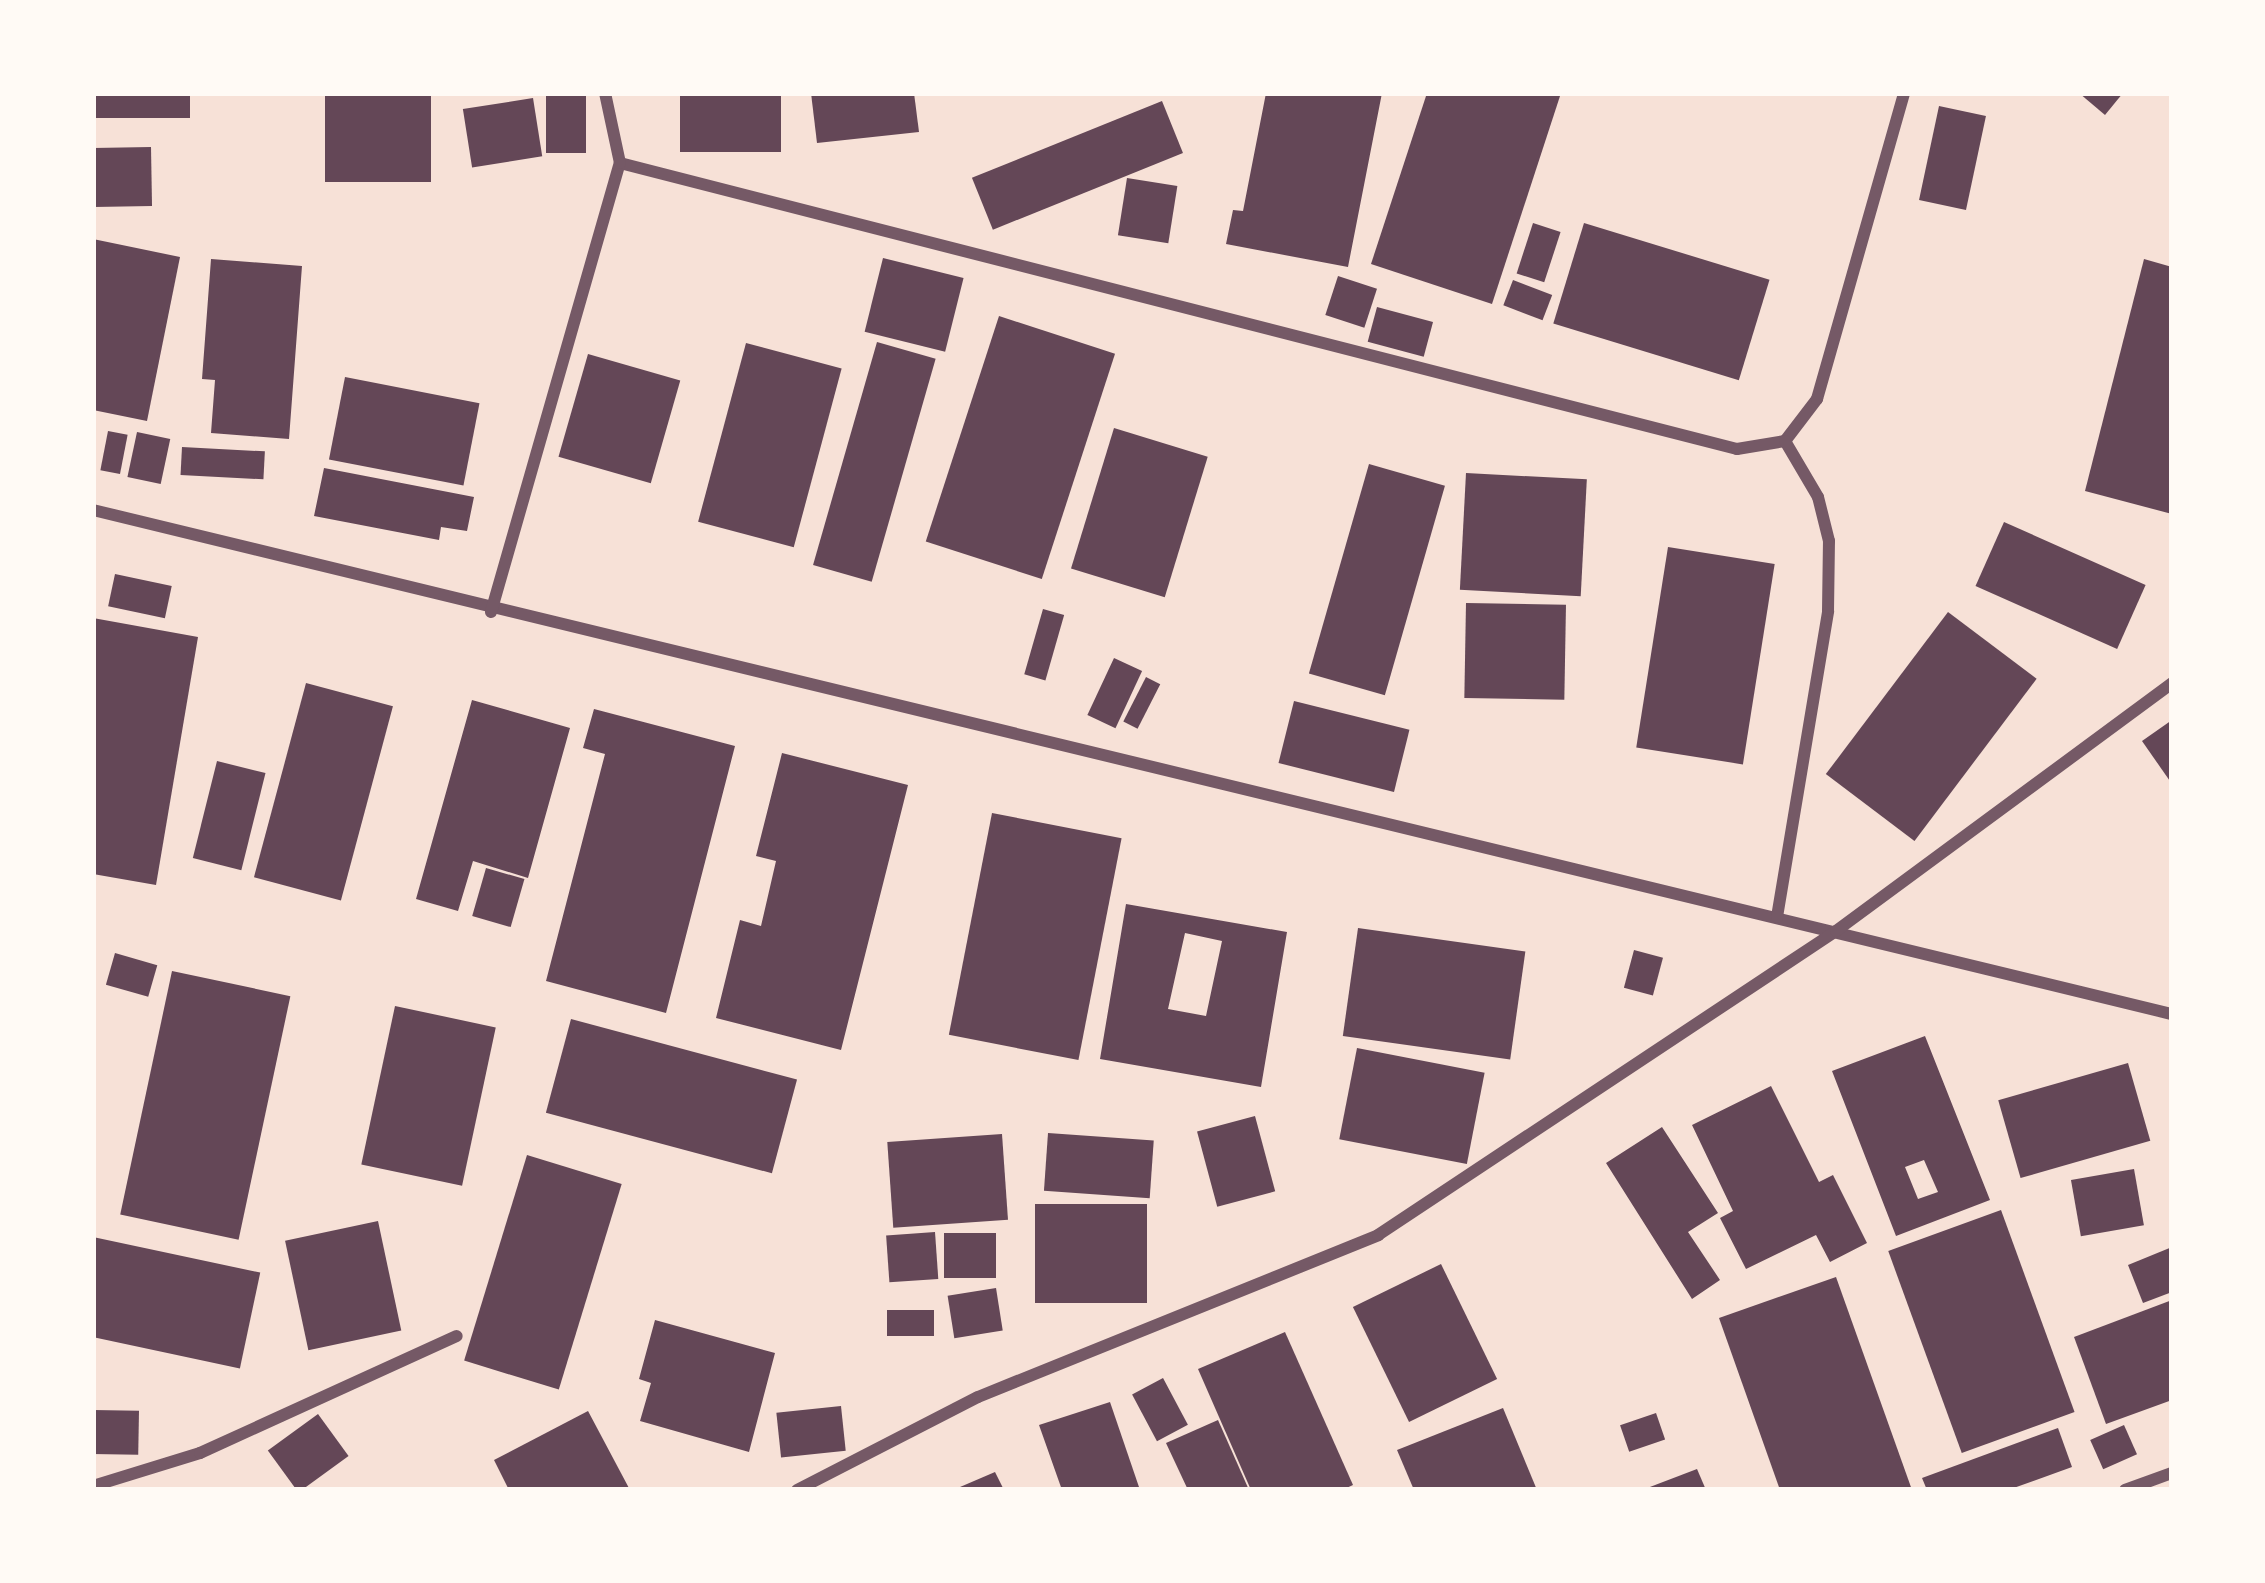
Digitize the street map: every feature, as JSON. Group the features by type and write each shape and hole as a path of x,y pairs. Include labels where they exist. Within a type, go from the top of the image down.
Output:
{"street":[{"path":"491,612 620,163 605,93"},
{"path":"620,163 1737,449 1785,441 1817,400 1904,93"},
{"path":"1777,917 1828,588 1818,497 1785,441"},
{"path":"93,510 491,612 2172,1014"},
{"path":"797,1490 978,1397 1378,1235 1835,931 2172,683"},
{"path":"93,1486 200,1453 457,1336"},
{"path":"2125,1490 2172,1473"}],"building":[{"path":"93,93 190,93 190,118 93,118"},
{"path":"325,93 431,93 431,182 325,182"},
{"path":"546,93 586,93 586,153 546,153"},
{"path":"680,93 781,93 781,152 680,152"},
{"path":"811,93 914,93 919,132 817,143"},
{"path":"1266,93 1382,93 1348,267 1226,244 1233,210 1243,211"},
{"path":"1427,93 1561,93 1492,304 1371,264"},
{"path":"2079,93 2123,93 2105,115"},
{"path":"533,98 542,156 472,167 463,109"},
{"path":"1162,101 1183,153 993,230 972,178"},
{"path":"1939,106 1986,116 1966,210 1919,200"},
{"path":"151,147 152,206 94,207 93,148"},
{"path":"1127,178 1177,186 1168,243 1118,235"},
{"path":"1533,223 1561,232 1544,282 1517,273"},
{"path":"1584,223 1770,280 1739,380 1553,323"},
{"path":"93,239 180,257 147,421 93,410"},
{"path":"883,258 964,278 945,352 865,332"},
{"path":"211,259 302,266 289,439 211,433 215,380 202,379"},
{"path":"2144,259 2172,267 2172,514 2085,491"},
{"path":"1338,276 1377,289 1364,328 1325,315"},
{"path":"1513,280 1552,295 1543,320 1503,305"},
{"path":"1377,307 1433,322 1424,357 1368,342"},
{"path":"999,316 1115,354 1042,579 926,541"},
{"path":"877,342 936,359 872,582 813,565"},
{"path":"746,343 842,369 794,547 698,522"},
{"path":"588,354 680,380 651,483 559,457"},
{"path":"345,377 479,403 463,486 329,459"},
{"path":"1114,428 1208,457 1165,597 1071,569"},
{"path":"108,431 128,435 120,474 100,470"},
{"path":"137,432 170,439 161,484 127,477"},
{"path":"182,447 265,451 263,479 181,475"},
{"path":"1369,464 1445,486 1385,695 1309,674"},
{"path":"324,468 474,497 467,531 441,527 439,540 314,516"},
{"path":"1466,473 1587,479 1581,596 1460,590"},
{"path":"2004,522 2146,585 2117,649 1976,586"},
{"path":"1668,547 1775,564 1743,764 1636,748"},
{"path":"115,574 172,586 165,618 108,606"},
{"path":"1466,603 1566,605 1564,700 1464,698"},
{"path":"1043,609 1064,615 1045,680 1024,674"},
{"path":"1948,612 2037,679 1914,841 1826,774"},
{"path":"93,618 198,637 156,885 93,874"},
{"path":"1114,658 1142,671 1115,728 1087,715"},
{"path":"1146,677 1160,684 1138,729 1123,722"},
{"path":"306,683 393,706 341,900 254,877"},
{"path":"472,700 570,728 528,878 473,861 458,911 416,899"},
{"path":"1294,701 1409,730 1394,792 1279,763"},
{"path":"594,709 735,746 666,1013 546,981 605,754 583,748"},
{"path":"2172,720 2172,784 2142,741"},
{"path":"782,753 908,785 841,1050 716,1018 740,920 761,926 776,861 756,856"},
{"path":"217,761 266,773 241,870 193,858"},
{"path":"992,813 1122,838 1078,1060 949,1035"},
{"path":"486,868 524,879 511,927 472,916"},
{"path":"1126,904 1287,932 1261,1087 1100,1059","holes":["1185,933 1222,941 1206,1016 1168,1009"]},
{"path":"1358,928 1525,952 1510,1059 1343,1036"},
{"path":"1634,950 1663,958 1653,995 1624,988"},
{"path":"115,953 157,965 148,997 106,985"},
{"path":"172,971 290,996 239,1240 120,1215"},
{"path":"395,1006 496,1027 462,1186 361,1164"},
{"path":"571,1019 797,1080 772,1173 546,1113"},
{"path":"1925,1036 1990,1200 1896,1236 1832,1071","holes":["1924,1160 1938,1192 1918,1199 1905,1167"]},
{"path":"1357,1048 1485,1073 1467,1164 1339,1139"},
{"path":"2128,1063 2150,1141 2021,1178 1998,1100"},
{"path":"1771,1086 1819,1182 1833,1175 1867,1243 1830,1262 1816,1235 1746,1269 1720,1218 1733,1211 1692,1125"},
{"path":"1255,1116 1275,1191 1217,1207 1197,1132"},
{"path":"1662,1127 1718,1213 1688,1232 1720,1280 1692,1299 1606,1163"},
{"path":"1048,1133 1154,1140 1150,1198 1044,1191"},
{"path":"1002,1134 1008,1220 893,1228 887,1142"},
{"path":"527,1155 622,1184 559,1390 464,1361"},
{"path":"2134,1169 2144,1225 2081,1236 2071,1180"},
{"path":"1035,1204 1147,1204 1147,1303 1035,1303"},
{"path":"2001,1210 2075,1412 1962,1453 1888,1251"},
{"path":"378,1221 401,1331 308,1350 285,1241"},
{"path":"935,1232 938,1279 889,1282 886,1235"},
{"path":"944,1233 996,1233 996,1278 944,1278"},
{"path":"93,1237 260,1273 240,1368 93,1337"},
{"path":"2172,1247 2172,1292 2143,1303 2128,1265"},
{"path":"1441,1264 1497,1379 1409,1422 1353,1307"},
{"path":"1836,1277 1912,1490 1780,1490 1719,1318"},
{"path":"996,1288 1003,1330 954,1338 948,1296"},
{"path":"2172,1300 2172,1400 2106,1424 2074,1337"},
{"path":"887,1310 934,1310 934,1336 887,1336"},
{"path":"655,1320 775,1353 749,1452 640,1421 651,1383 639,1379"},
{"path":"1285,1332 1353,1485 1342,1490 1251,1490 1198,1369"},
{"path":"1163,1378 1188,1425 1157,1441 1132,1394"},
{"path":"1110,1402 1140,1490 1062,1490 1039,1425"},
{"path":"841,1406 846,1451 781,1458 776,1413"},
{"path":"1503,1408 1537,1490 1414,1490 1397,1450"},
{"path":"93,1410 139,1411 138,1455 93,1454"},
{"path":"588,1411 630,1490 509,1490 494,1460"},
{"path":"1656,1413 1665,1439 1629,1452 1620,1425"},
{"path":"318,1414 349,1456 297,1490 268,1450"},
{"path":"1218,1420 1249,1490 1188,1490 1166,1443"},
{"path":"2124,1425 2137,1454 2103,1469 2090,1440"},
{"path":"2058,1428 2072,1467 2008,1490 1927,1490 1922,1478"},
{"path":"1697,1469 1706,1490 1642,1490"},
{"path":"995,1472 1004,1490 953,1490"}]}
